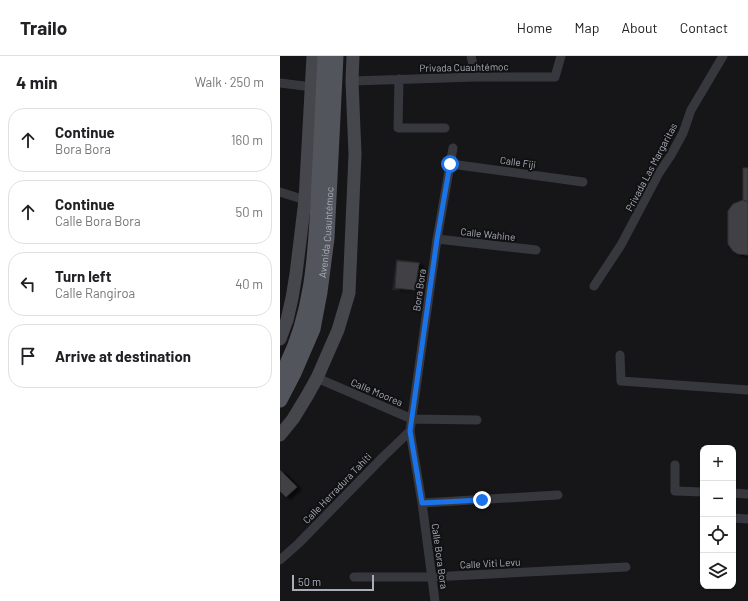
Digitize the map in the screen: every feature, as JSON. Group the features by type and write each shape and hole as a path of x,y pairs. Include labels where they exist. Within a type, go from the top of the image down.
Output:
{"main road":[{"name":"Avenida Cuauhtémoc","path":"280,377 285,369 303,325 310,288 316,239 325,56"},
{"name":"Avenida Cuauhtémoc","path":"280,400 294,373 313,329 320,292 327,238 336,56"}],"street":[{"path":"280,339 296,274 305,200 313,56"},
{"path":"280,435 293,420 317,378 338,330 349,293 355,154 352,81 354,56"},
{"path":"471,56 476,77"},
{"name":"Privada Cuauhtémoc","path":"352,81 476,77 555,77 561,56"},
{"name":"Privada Las Margaritas","path":"594,286 621,245 659,173 683,133 691,110 723,56"},
{"path":"399,79 398,128 445,128"},
{"path":"280,83 312,87"},
{"path":"450,164 453,148"},
{"name":"Calle Fiji","path":"450,164 583,182"},
{"name":"Bora Bora","path":"412,419 437,239 450,164"},
{"path":"280,192 305,200"},
{"name":"Calle Wahine","path":"437,239 536,250"},
{"path":"620,355 621,380 748,390"},
{"name":"Calle Moorea","path":"317,378 412,419 477,420"},
{"name":"Calle Bora Bora","path":"412,419 410,431 422,503 435,601"},
{"name":"Calle Herradura Tahiti","path":"280,560 298,544 410,431"},
{"path":"675,465 675,491 700,492"},
{"path":"736,493 748,494"},
{"path":"422,503 558,495"},
{"path":"736,518 748,519"},
{"name":"Calle Viti Levu","path":"354,578 432,578 626,567"}],"shaded area":[{"path":"396,259 420,262 417,293 392,290"}],"building":[{"path":"743,168 748,168 748,202 743,200"},
{"path":"743,200 748,202 748,255 738,254 733,251 728,244 728,211 733,204"},
{"path":"397,261 419,263 415,290 395,288"},
{"path":"280,470 297,487 286,497 280,491"}],"route":[{"path":"450,164 437,239 410,431 422,503 482,500"}]}
